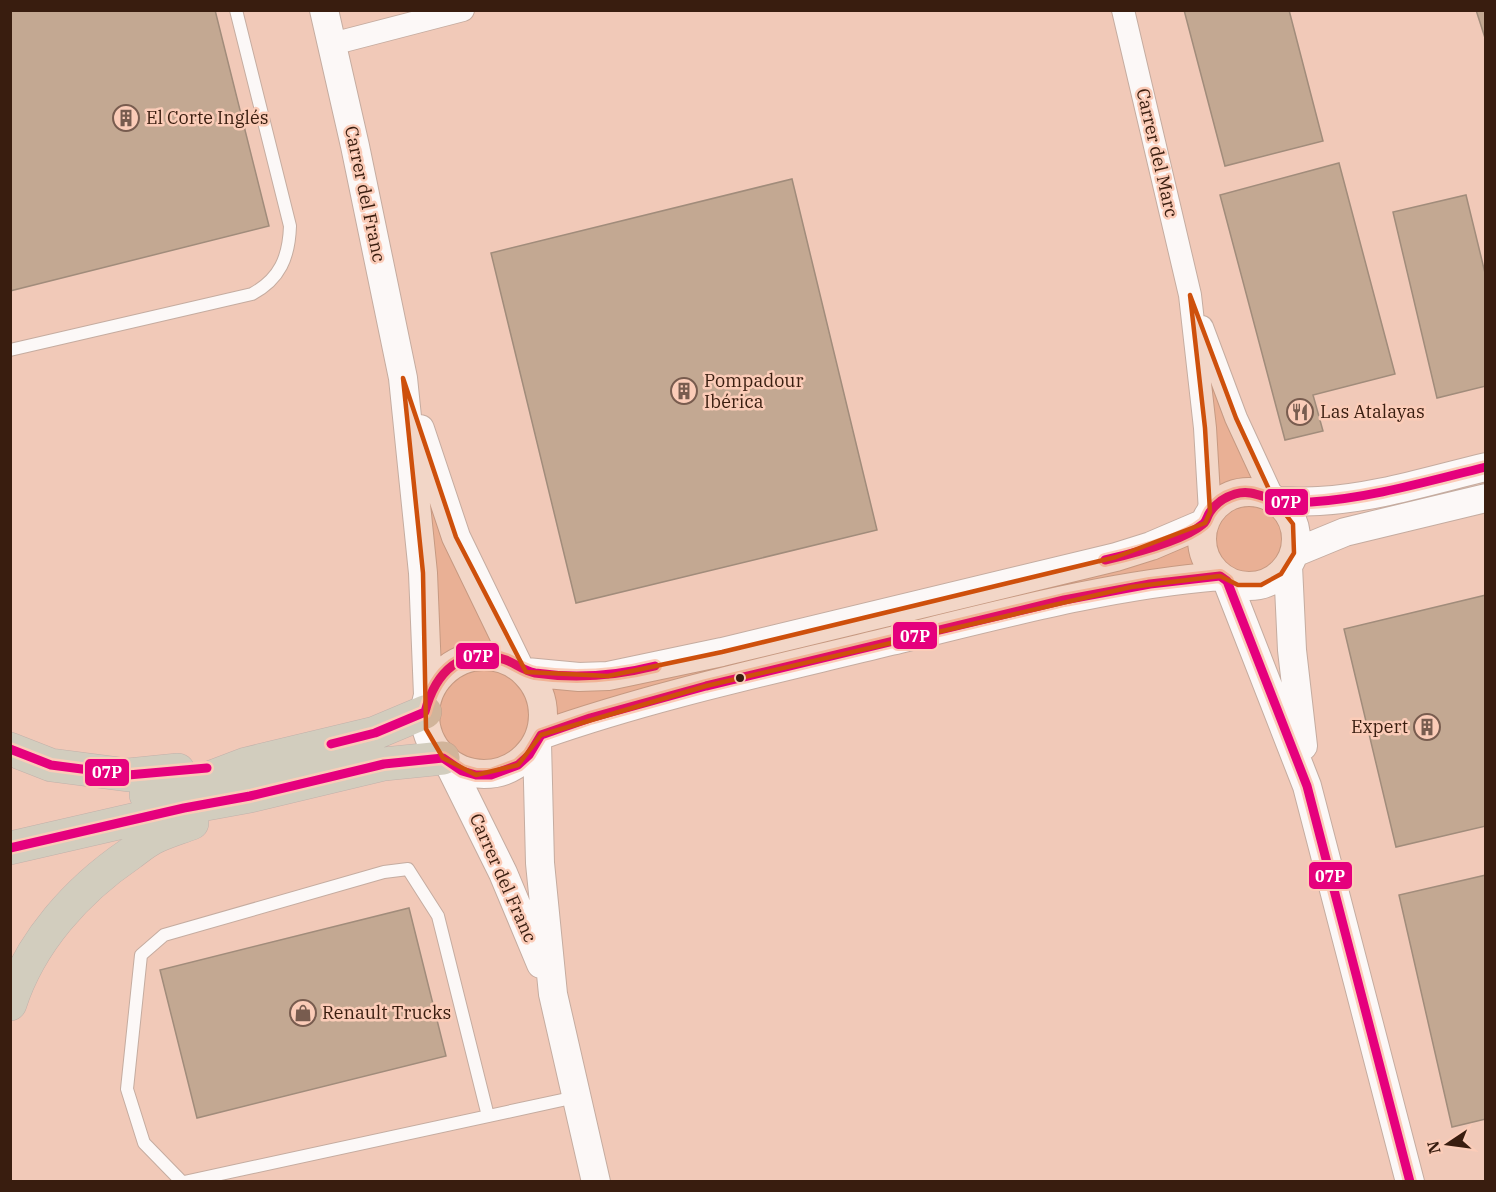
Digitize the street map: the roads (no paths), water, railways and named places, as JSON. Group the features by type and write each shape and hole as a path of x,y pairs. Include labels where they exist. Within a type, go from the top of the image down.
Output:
{"highway":[{"path":"10,848 184,808 248,780 375,733 426,704"},
{"path":"10,749 51,765 128,775 248,780"},
{"path":"10,829 201,781 248,780 384,764 446,761"},
{"path":"10,1004 41,942 72,901 115,864 151,839 206,817 248,780"}],"street":[{"name":"Carrer del Franc","path":"324,10 356,146 403,378 423,573 426,704"},
{"path":"332,44 463,10"},
{"name":"Carrer del Marc","path":"1123,10 1190,295 1205,428 1207,518"},
{"name":"Carrer del Marc","path":"1190,295 1236,418 1275,499"},
{"name":"Carrer del Franc","path":"403,378 456,537 522,669"},
{"path":"522,669 579,676 608,676 722,652 1116,557 1152,546 1207,518 1227,497 1239,493 1250,492 1275,499 1318,501 1340,499 1386,491 1485,467"},
{"path":"539,739 590,718 706,686 1064,600 1150,584 1223,579 1249,586 1261,585 1281,574 1291,559 1345,532 1485,498"},
{"path":"1275,499 1290,515 1296,538 1291,559 1292,650 1307,786"},
{"path":"1207,518 1202,534 1205,558 1223,579 1307,786 1410,1182"},
{"path":"474,656 505,659 522,669 536,686 542,701 544,719 539,739 529,755 518,765 491,775 476,775 462,771 446,761 432,745 426,729 426,704 435,681 446,669 474,656"},
{"name":"Carrer del Franc","path":"539,739 540,863 553,994 596,1182"},
{"name":"Carrer del Franc","path":"446,761 503,873 553,994"}],"lane":[{"path":"10,350 252,294 266,287 280,270 289,247 290,226 236,10"},
{"path":"488,1116 438,916 408,869 384,872 164,935 141,956 127,1089 144,1143 183,1182 576,1097"}],"place":[{"name":"El Corte Inglés","path":"126,118"},
{"name":"Pompadour Ibérica","path":"684,391"},
{"name":"Las Atalayas","path":"1300,412"},
{"name":"Expert","path":"1427,727"},
{"name":"Renault Trucks","path":"303,1013"}]}
